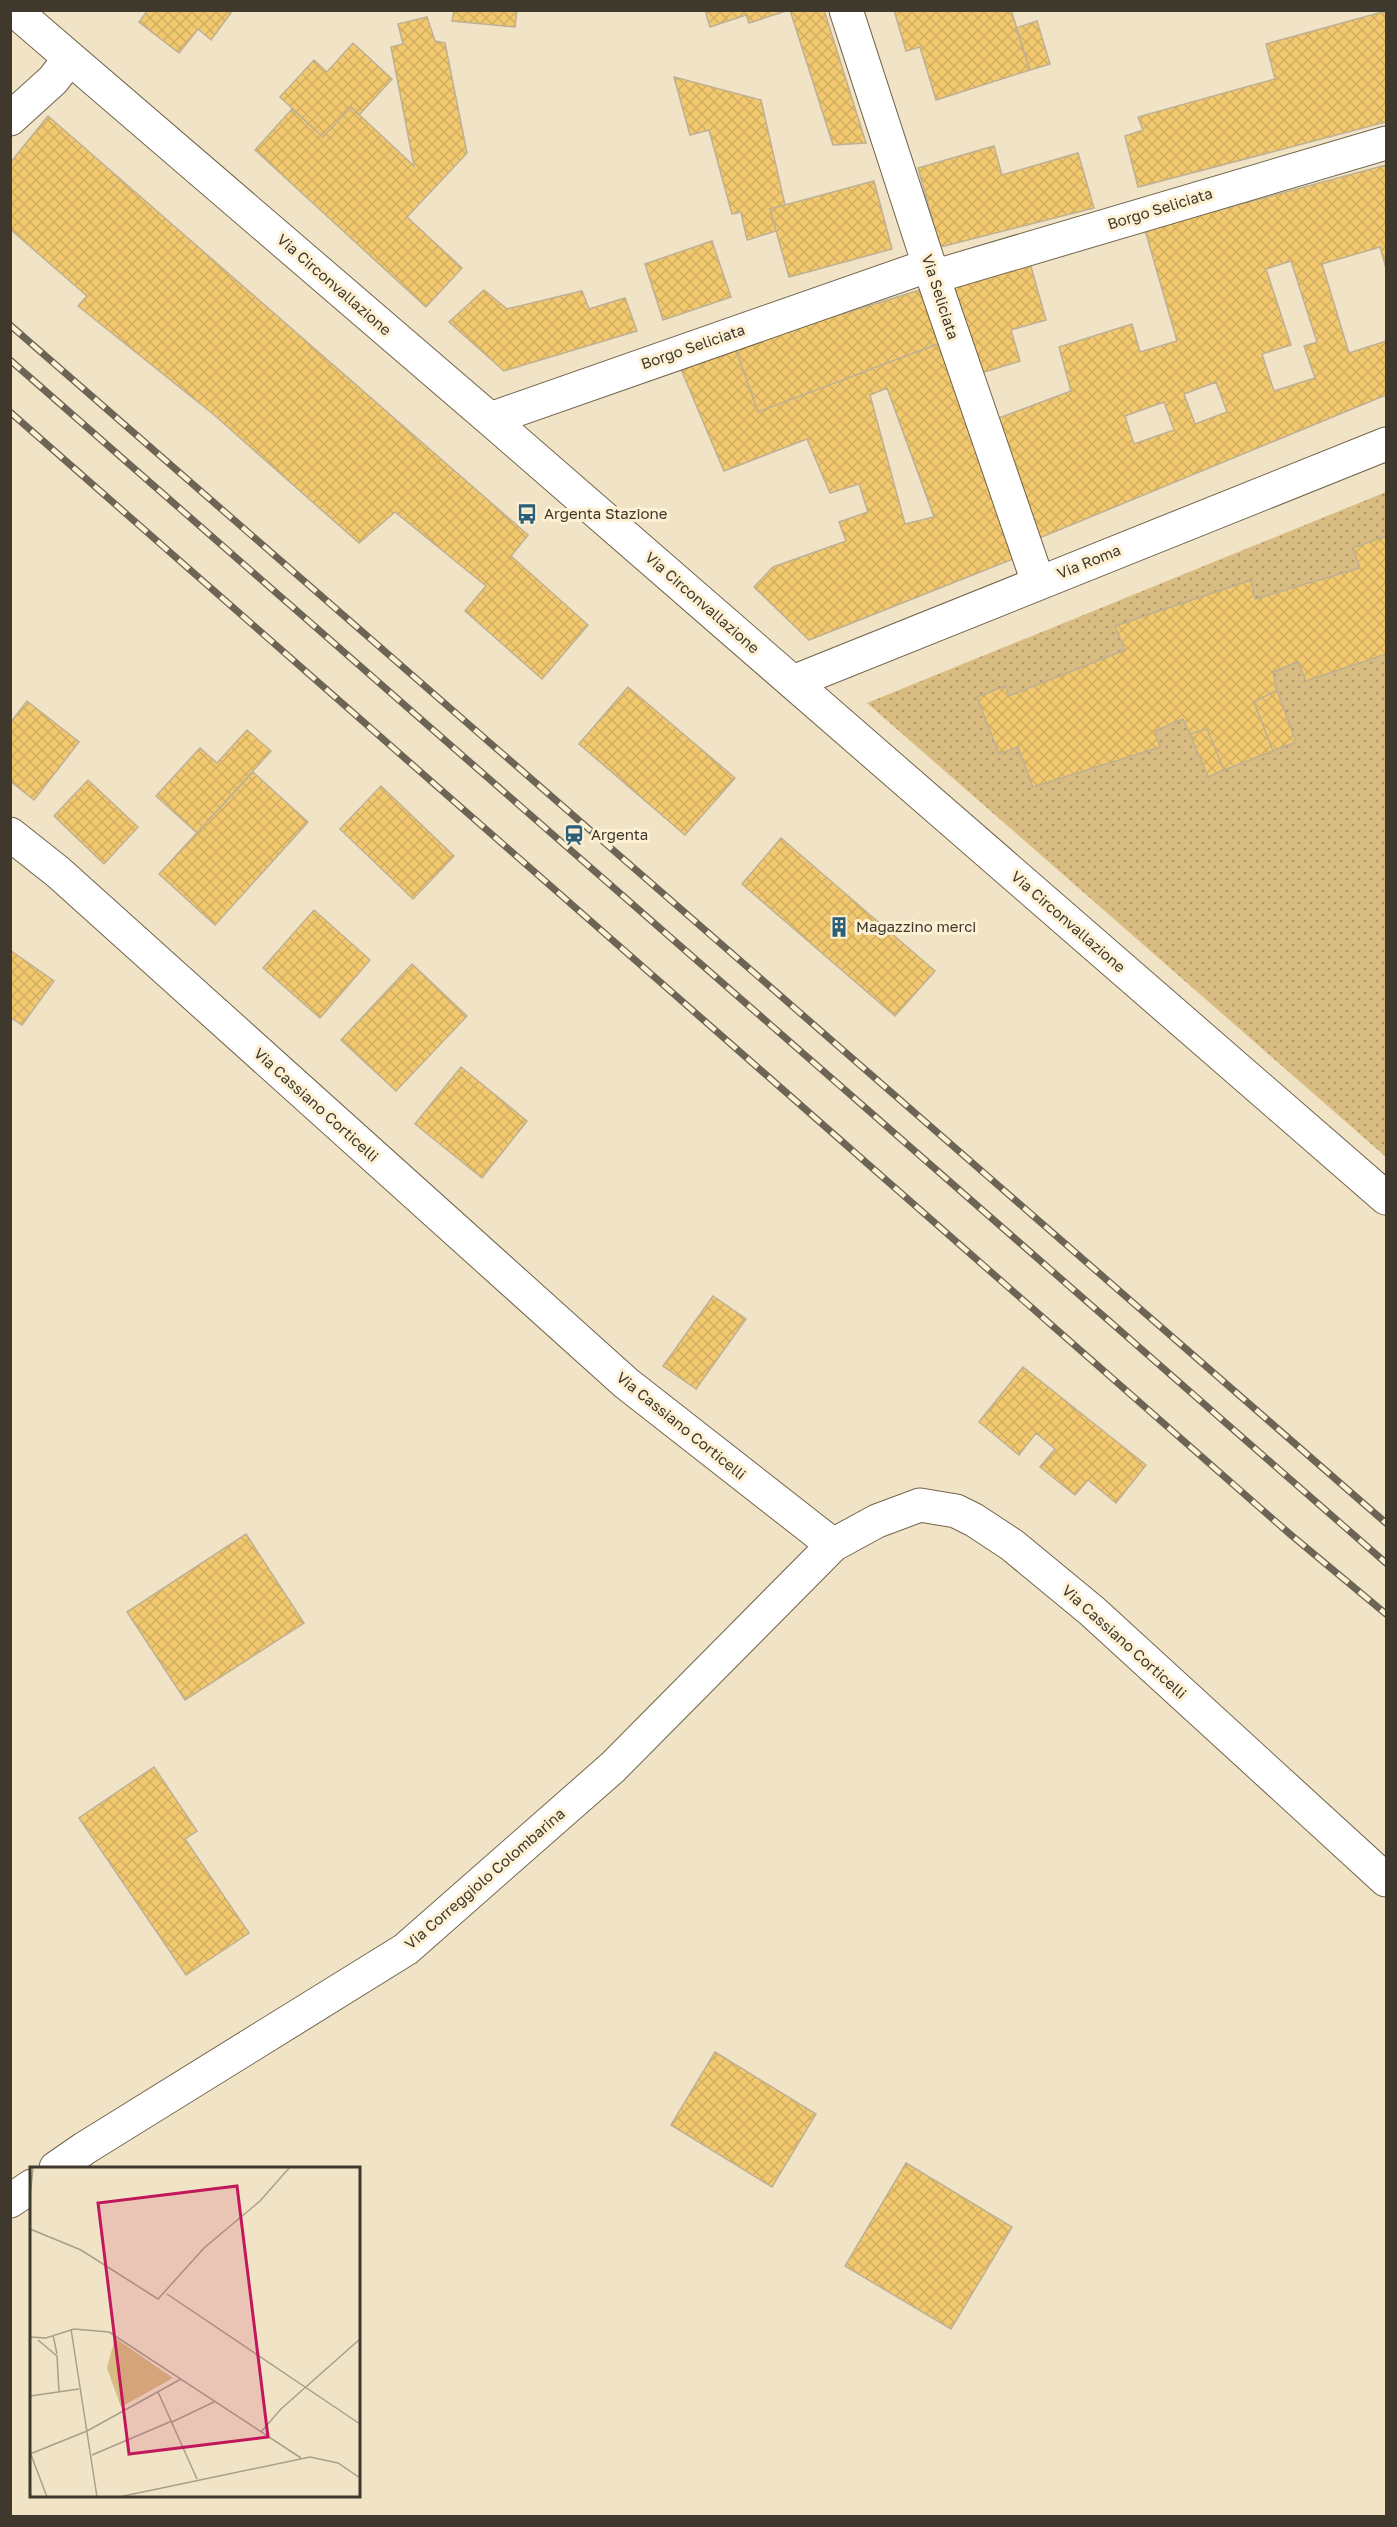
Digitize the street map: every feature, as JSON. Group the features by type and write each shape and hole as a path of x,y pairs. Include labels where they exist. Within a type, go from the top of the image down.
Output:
{"street":[{"name":"Via Circonvallazione","path":"14,10 490,419 1386,1198"},
{"name":"Via Seliciata","path":"846,10 931,271 1038,582"},
{"path":"10,119 53,80 70,58"},
{"name":"Borgo Seliciata","path":"490,419 638,366 931,271 1386,143"},
{"name":"Via Roma","path":"793,682 1386,444"},
{"name":"Via Cassiano Corticelli","path":"10,834 58,872 626,1383 833,1545 877,1521 920,1505 956,1511 974,1520 1012,1545 1092,1611 1386,1881"},
{"name":"Via Correggiolo Colombarina","path":"59,2167 85,2148 406,1949 612,1767 833,1545"},
{"path":"10,2200 30,2187"}],"shaded area":[{"path":"1386,492 1386,1157 867,703"}],"building":[{"path":"148,10 233,10 211,40 198,29 179,53 139,22"},
{"path":"454,10 517,10 515,27 452,21"},
{"path":"705,10 789,10 749,23 746,15 710,27"},
{"path":"790,10 824,10 866,143 833,145"},
{"path":"894,10 1011,10 1030,70 936,100 920,47 906,51"},
{"path":"1386,11 1386,122 1138,187 1125,136 1143,130 1138,117 1275,79 1266,44"},
{"path":"427,17 435,41 445,43 467,153 407,217 462,268 426,307 255,150 292,109 323,137 351,107 414,166 391,47 403,44 398,24"},
{"path":"1037,21 1050,64 1030,70 1016,28"},
{"path":"353,43 392,79 359,115 351,107 323,137 280,97 314,60 327,72"},
{"path":"674,77 761,100 785,205 770,209 776,231 747,240 741,212 732,214 709,130 690,135"},
{"path":"48,116 528,535 511,556 588,625 542,679 465,611 486,586 395,512 359,543 213,414 78,306 87,296 10,229 10,163"},
{"path":"994,146 1002,175 1078,153 1094,208 940,247 918,168"},
{"path":"1386,165 1386,268 1380,247 1322,264 1349,353 1386,341 1386,395 1037,539 999,418 1071,391 1059,347 1132,324 1140,352 1177,341 1145,230","holes":["1291,261 1317,342 1304,346 1315,378 1274,391 1262,354 1291,345 1266,269","1216,382 1227,412 1195,424 1184,394","1164,402 1174,430 1134,444 1125,416"]},
{"path":"874,181 892,249 789,277 770,209"},
{"path":"712,241 731,297 663,320 645,264"},
{"path":"1030,263 1046,320 1011,330 1020,361 981,373 954,286"},
{"path":"484,290 507,309 582,291 589,309 625,298 637,331 504,371 449,322"},
{"path":"920,290 940,343 758,412 735,347"},
{"path":"940,343 1018,557 809,640 754,587 773,567 846,541 839,522 868,512 859,484 830,493 807,439 724,471 680,367 735,347 758,412","holes":["887,388 934,517 905,524 870,395"]},
{"path":"1386,536 1386,654 1306,681 1298,662 1273,672 1277,690 1254,702 1273,751 1224,770 1207,729 1190,734 1183,719 1155,731 1160,747 1033,787 1018,747 999,754 977,697 1005,686 1009,696 1125,650 1115,626 1251,580 1255,599 1360,568 1353,548"},
{"name":"Argenta","path":"628,687 735,778 685,835 579,744"},
{"path":"1277,690 1296,742 1273,751 1254,702"},
{"path":"27,701 79,742 34,800 10,781 10,723"},
{"path":"1207,729 1224,770 1208,777 1190,734"},
{"path":"247,730 271,751 197,833 156,796 200,748 217,763"},
{"path":"253,772 308,822 215,925 159,874"},
{"path":"88,780 138,827 104,864 54,816"},
{"path":"381,786 454,856 413,899 340,829"},
{"name":"Magazzino merci","path":"781,838 935,971 895,1016 742,884"},
{"path":"314,910 370,960 320,1018 263,968"},
{"path":"10,950 54,981 22,1025 10,1017"},
{"path":"412,964 467,1016 396,1091 341,1040"},
{"path":"461,1067 527,1121 482,1178 415,1124"},
{"path":"713,1296 746,1319 696,1389 663,1366"},
{"path":"1023,1367 1146,1465 1116,1503 1088,1480 1075,1495 1040,1467 1055,1449 1036,1433 1019,1455 979,1422"},
{"path":"246,1534 304,1623 185,1700 127,1612"},
{"path":"154,1767 197,1831 185,1839 249,1933 186,1975 79,1818"},
{"path":"715,2052 816,2114 772,2187 671,2125"},
{"path":"906,2163 1012,2227 951,2329 845,2266"}],"railway":[{"path":"10,325 1386,1523"},
{"path":"10,360 1386,1563"},
{"path":"10,412 1291,1535 1386,1614"}],"place":[{"name":"Argenta Stazione","path":"527,514"},
{"name":"Argenta","path":"574,835"},
{"name":"Magazzino merci","path":"839,927"}]}
